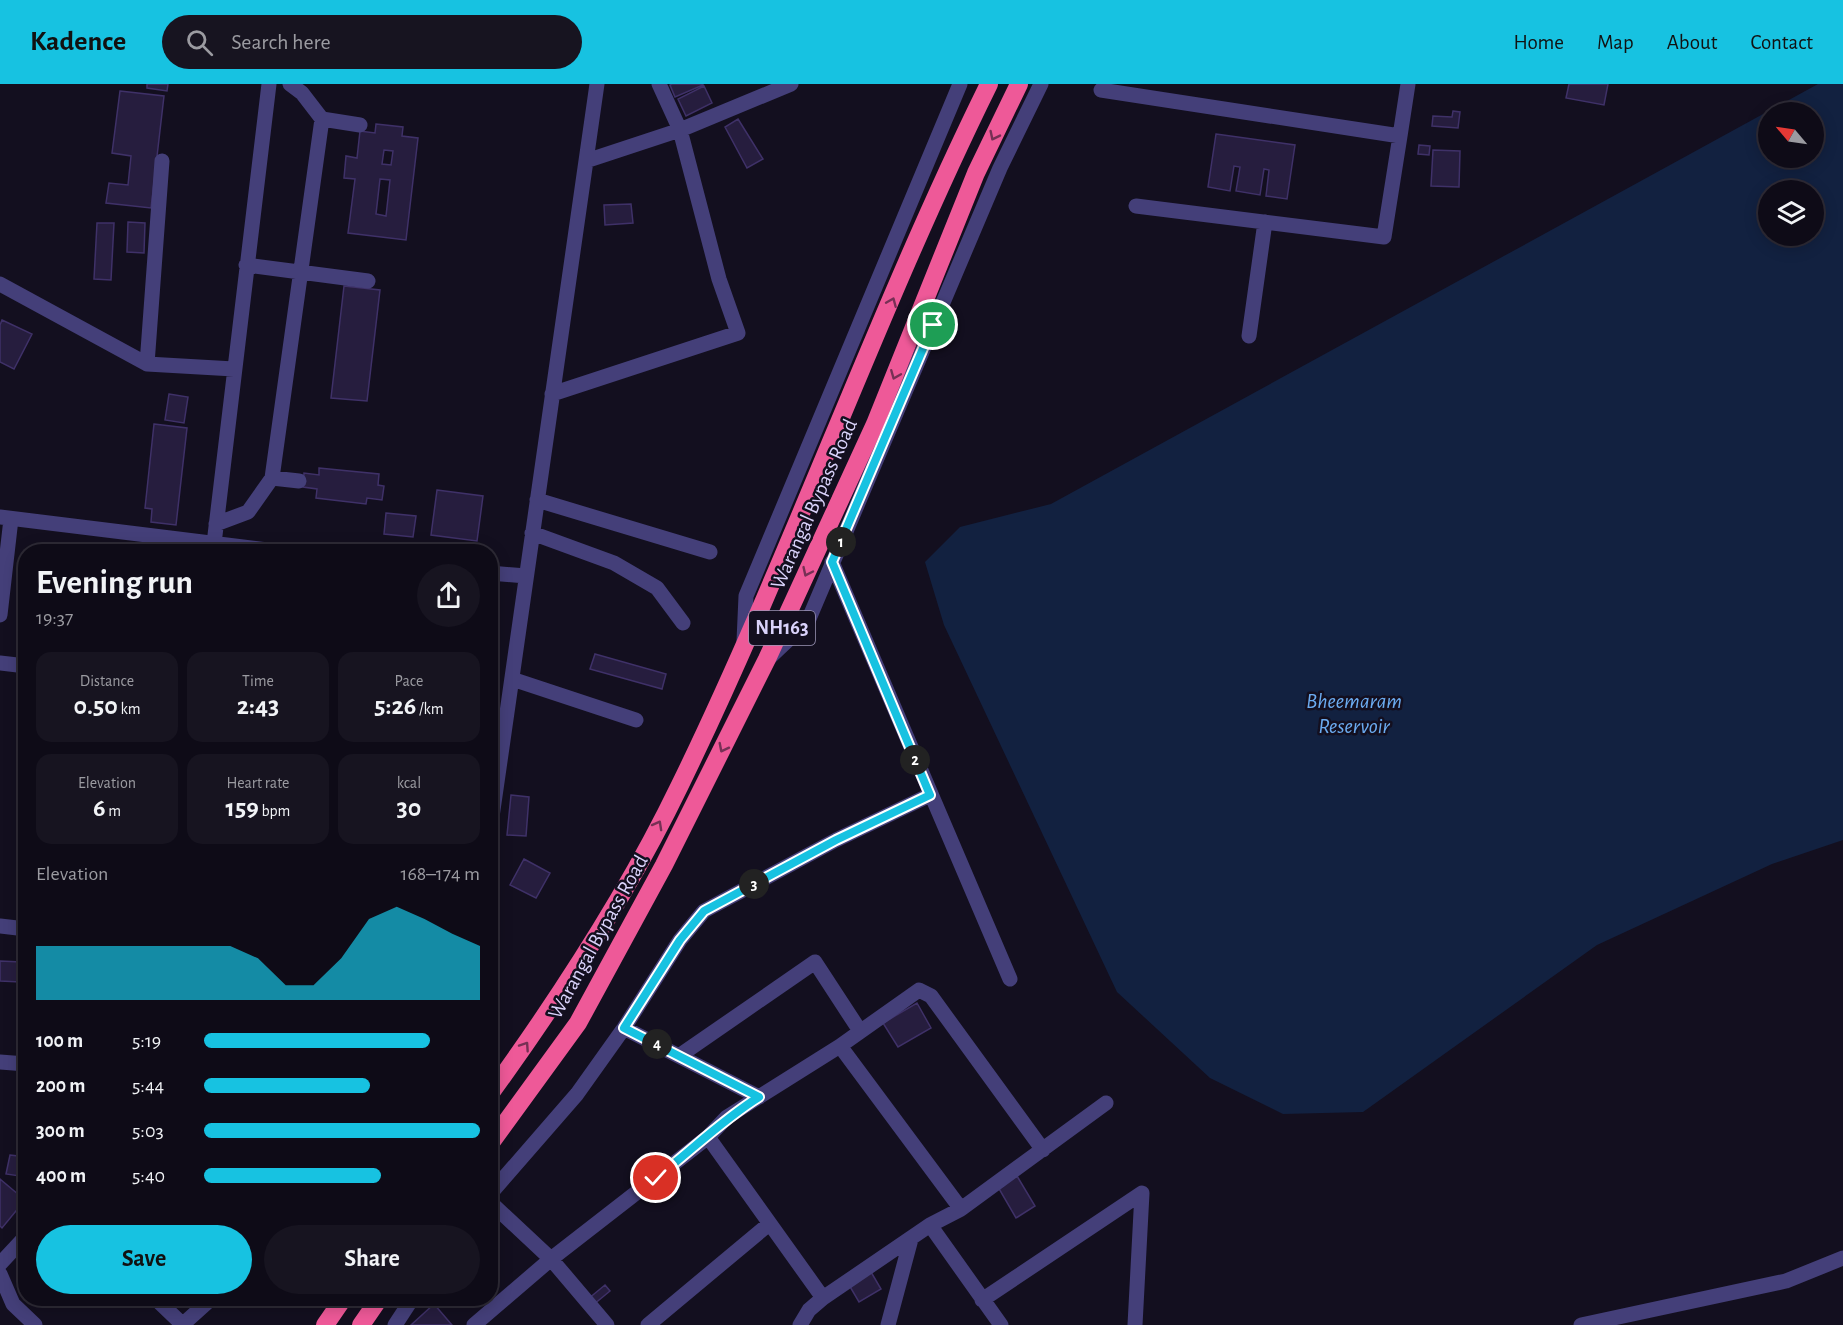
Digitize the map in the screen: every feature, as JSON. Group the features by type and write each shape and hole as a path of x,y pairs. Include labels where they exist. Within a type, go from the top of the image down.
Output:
{"highway":[{"name":"Warangal Bypass Road","path":"498,1083 524,1047 603,924 679,787 743,650 914,251 989,84"},
{"name":"Warangal Bypass Road","path":"498,1133 578,1023 664,865 767,659 875,424 976,173 1019,84"},
{"path":"325,1325 338,1306"},
{"path":"361,1325 375,1306"}],"street":[{"path":"214,544 269,84"},
{"path":"290,84 302,93 322,119 360,124"},
{"path":"498,775 597,84"},
{"path":"552,394 738,333 719,279 680,130 658,84"},
{"path":"586,161 680,130 791,84"},
{"path":"743,650 746,596 960,84"},
{"path":"767,659 808,621 1000,168 1041,84"},
{"path":"1136,206 1383,237 1408,84"},
{"path":"1101,90 1400,136"},
{"path":"216,524 248,512 272,478 322,119"},
{"path":"147,364 162,161"},
{"path":"1250,336 1265,222"},
{"path":"246,265 368,281"},
{"path":"0,284 147,364 234,369"},
{"path":"272,478 298,481"},
{"path":"537,500 710,552"},
{"path":"0,615 5,518 186,544"},
{"path":"532,533 614,562 657,588 683,623"},
{"path":"832,562 1010,979"},
{"path":"498,574 526,576"},
{"path":"0,663 18,665"},
{"path":"512,679 636,720"},
{"path":"498,718 506,719"},
{"path":"498,1185 578,1094 624,1028 680,940 704,911 836,840 930,795"},
{"path":"0,926 18,928"},
{"path":"680,1056 815,962 860,1031"},
{"path":"498,1304 551,1259 708,1137 727,1117 840,1046 914,992 925,991 1042,1150"},
{"path":"624,1028 759,1097"},
{"path":"840,1046 962,1209"},
{"path":"0,1062 18,1063"},
{"path":"800,1325 808,1310 823,1298 930,1226 962,1209 1106,1103"},
{"path":"708,1137 823,1298"},
{"path":"982,1300 1142,1193 1135,1325"},
{"path":"498,1209 551,1259 607,1325"},
{"path":"648,1325 769,1224"},
{"path":"930,1226 1001,1325"},
{"path":"888,1325 911,1239"},
{"path":"0,1264 18,1245"},
{"path":"1581,1325 1786,1281 1843,1258"},
{"path":"0,1274 13,1304 35,1325"},
{"path":"163,1306 182,1325 203,1306"},
{"path":"395,1325 407,1306"},
{"path":"474,1325 496,1306"}],"water":[{"name":"Bheemaram Reservoir","path":"1818,84 1843,84 1843,840 1772,864 1597,945 1363,1112 1283,1114 1210,1078 1117,992 944,625 925,562 960,527 1051,504 1758,117 1758,168 1824,168 1824,102 1785,102"}],"building":[{"path":"147,84 168,84 167,91 147,88"},
{"path":"1569,84 1608,84 1604,105 1566,98"},
{"path":"670,85 703,85 675,97"},
{"path":"704,86 712,103 686,116 678,99"},
{"path":"120,91 164,96 151,208 106,203 109,183 128,185 131,156 112,153"},
{"path":"1453,111 1460,112 1458,128 1432,126 1433,116 1452,117"},
{"path":"738,119 763,159 747,168 725,127"},
{"path":"376,124 403,127 402,136 418,138 406,240 348,233 355,179 344,178 346,156 357,158 360,131 375,133","holes":["384,150 393,151 391,165 382,164","380,179 390,180 386,216 376,214"]},
{"path":"1216,134 1295,145 1287,199 1266,196 1269,170 1264,169 1260,195 1236,191 1240,167 1234,166 1230,191 1208,187"},
{"path":"1419,145 1430,146 1429,155 1418,154"},
{"path":"1433,150 1460,151 1459,187 1431,186"},
{"path":"631,204 633,223 605,225 604,205"},
{"path":"128,222 145,223 144,253 127,252"},
{"path":"97,223 114,223 111,280 94,279"},
{"path":"344,286 380,290 367,401 331,398"},
{"path":"2,320 32,334 14,369 0,362"},
{"path":"169,394 188,397 184,423 165,420"},
{"path":"154,424 187,428 176,525 151,522 152,509 145,508"},
{"path":"319,468 379,474 378,485 384,486 382,500 367,498 366,504 316,498 317,489 303,487 304,473 319,475"},
{"path":"437,490 483,496 477,541 431,535"},
{"path":"386,513 416,516 413,537 384,534"},
{"path":"595,654 666,674 662,689 590,669"},
{"path":"511,795 529,797 526,836 507,835"},
{"path":"524,859 550,873 536,898 510,885"},
{"path":"0,961 18,962 18,982 0,981"},
{"path":"917,1003 931,1028 898,1047 883,1023"},
{"path":"10,1155 18,1156 18,1176 6,1174"},
{"path":"1017,1176 1035,1206 1016,1218 998,1187"},
{"path":"0,1179 18,1194 18,1209 2,1228 0,1226"},
{"path":"871,1272 881,1289 859,1302 849,1285"},
{"path":"605,1285 610,1291 593,1305 588,1299"},
{"path":"432,1306 436,1306 452,1325 411,1325"}],"route":[{"path":"656,1178 708,1137 727,1117 759,1097 624,1028 692,922 704,911 836,840 930,795 832,562 933,325"}]}
